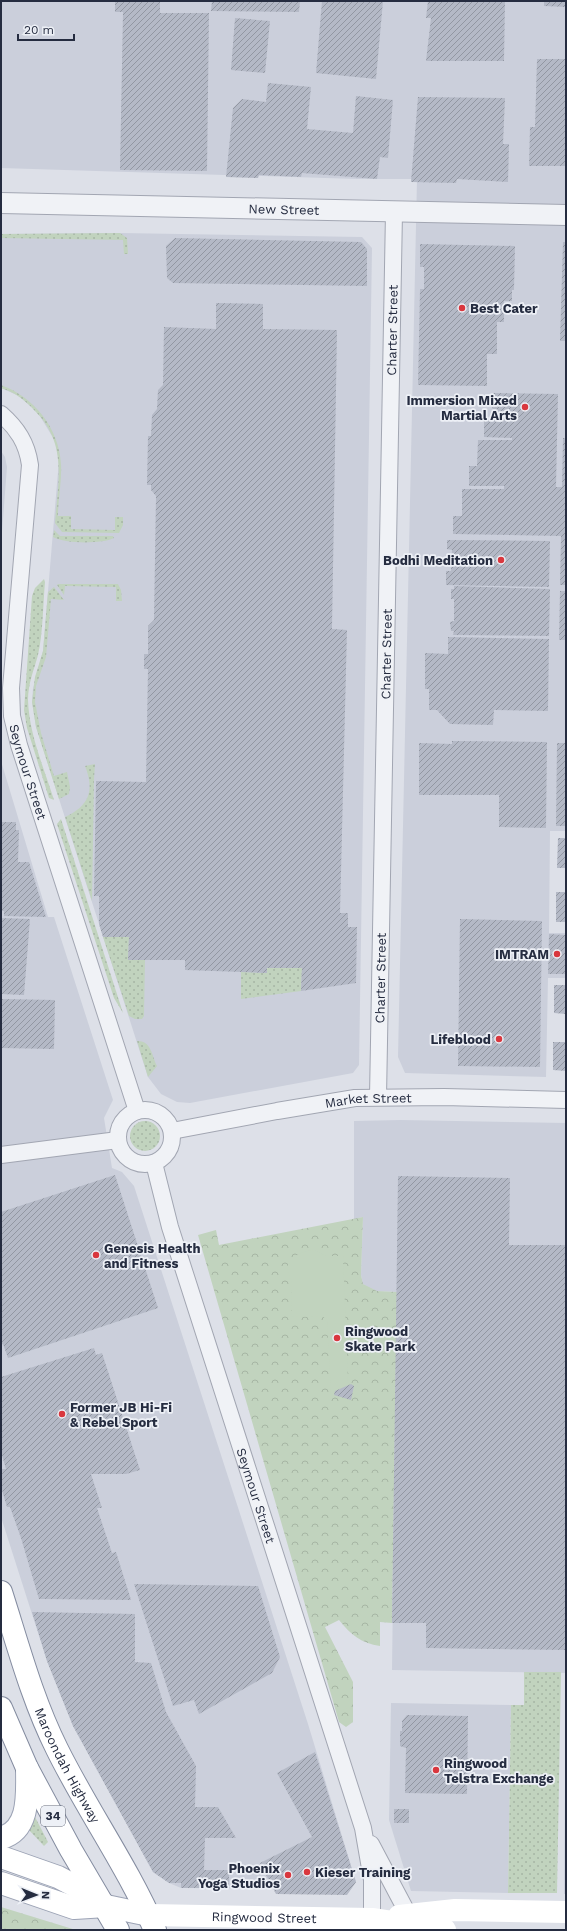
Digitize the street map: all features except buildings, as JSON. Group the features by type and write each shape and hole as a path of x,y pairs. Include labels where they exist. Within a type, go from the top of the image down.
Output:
{"main road":[{"name":"Maroondah Highway","path":"1,1592 41,1715 58,1750 152,1923"},
{"name":"34","path":"1,1708 27,1768 71,1850 106,1906"},
{"path":"1,1838 13,1832 23,1819 26,1800 27,1768"},
{"path":"1,1857 63,1879 106,1906 118,1930"},
{"path":"1,1883 74,1908 106,1906"},
{"name":"Ringwood Street","path":"106,1906 152,1923 375,1919 408,1914 455,1910 566,1912"},
{"name":"Ringwood Street","path":"375,1919 445,1930"}],"street":[{"name":"New Street","path":"1,203 566,215"},
{"name":"Charter Street","path":"378,1097 394,212"},
{"name":"Seymour Street","path":"4,420 24,440 30,465 11,688 12,716 19,745 137,1111"},
{"name":"Market Street","path":"172,1131 313,1104 355,1098 444,1097 566,1100"},
{"path":"146,1110 156,1112 163,1117 172,1131 170,1148 166,1154 154,1163 146,1164 131,1160 120,1148 118,1140 121,1125 130,1114 137,1111 146,1110"},
{"path":"1,1155 118,1140"},
{"name":"Seymour Street","path":"154,1163 173,1234 363,1828 372,1880 375,1919"},
{"name":"Seymour Street","path":"363,1828 393,1889 408,1914"}],"shaded area":[{"path":"1,1 566,1 566,831 550,831 549,933 566,933 566,978 548,978 546,1077 405,1073 398,1057 417,179 357,179 1,168"},
{"path":"120,233 362,237 372,248 359,1065 353,1073 190,1103 177,1102 161,1094 148,1077 36,727 32,702 33,688 43,651 59,460 55,441 38,413 19,396 1,388 1,234"},
{"path":"1,451 5,457 7,467 1,545"},
{"path":"1,761 48,917 54,917 113,1100 104,1118 112,1168 122,1172 134,1186 308,1724 356,1882 351,1889 181,1888 169,1883 153,1872 73,1726 47,1661 1,1517"},
{"path":"401,1120 566,1123 566,1673 392,1670 397,1292 377,1291 368,1288 363,1284 361,1275 363,1217 354,1219 354,1121"},
{"path":"566,1678 566,1894 564,1894"},
{"path":"391,1703 511,1705 508,1893 411,1891 389,1820"}],"green space":[{"path":"120,233 127,238 128,254 124,254 123,240 1,238 1,234"},
{"path":"1,385 24,397 43,416 50,426 59,451 61,464 58,516 71,516 71,529 115,530 115,517 123,517 123,525 119,533 62,532 55,523 59,477 56,449 52,436 45,423 31,406 15,394 1,388"},
{"path":"54,530 60,536 113,536 114,538 93,542 66,541 53,537"},
{"path":"44,579 41,638 38,655 30,682 28,700 34,738 54,800 49,798 27,728 24,710 32,596 35,588"},
{"path":"118,584 121,590 122,601 116,601 116,587 65,586 64,595 57,585"},
{"path":"54,587 64,600 51,599 46,657 36,686 35,702 41,733 54,776 67,772 70,787 69,794 59,799 36,727 32,702 35,677 43,651 48,592"},
{"path":"95,764 92,901 65,817 73,813 85,803 88,797 89,783 85,766"},
{"path":"61,819 123,1013 114,998 57,824"},
{"path":"103,937 129,937 128,960 145,960 144,1016 142,1019 135,1019 129,1016"},
{"path":"267,968 302,968 301,991 241,999 241,972 267,973"},
{"path":"137,1041 142,1041 148,1046 157,1066 148,1077"},
{"path":"145,1121 151,1122 159,1130 159,1142 151,1150 145,1151 139,1150 131,1142 130,1136 131,1130 139,1122"},
{"path":"363,1217 361,1275 363,1284 377,1291 397,1292 392,1623 380,1622 380,1646 367,1643 357,1638 339,1620 325,1627 353,1682 353,1722 346,1727 339,1722 198,1235 216,1230 219,1245"},
{"name":"Ringwood Skate Park","path":"314,1250 326,1256 343,1256 348,1383 354,1386 351,1400 331,1394 327,1320 322,1316 292,1317 291,1279 287,1267 289,1263 298,1255"},
{"path":"524,1672 561,1672 557,1893 508,1893 511,1705 524,1705"},
{"path":"34,1815 48,1842 44,1846 27,1828"},
{"path":"1,1907 76,1930 1,1930"}],"place":[{"name":"Best Cater","path":"462,308"},
{"name":"Immersion Mixed Martial Arts","path":"525,407"},
{"name":"Bodhi Meditation","path":"501,560"},
{"name":"IMTRAM","path":"557,954"},
{"name":"Lifeblood","path":"499,1039"},
{"name":"Genesis Health and Fitness","path":"96,1255"},
{"name":"Ringwood Skate Park","path":"337,1338"},
{"name":"Former JB Hi-Fi & Rebel Sport","path":"62,1414"},
{"name":"Ringwood Telstra Exchange","path":"436,1770"},
{"name":"Kieser Training","path":"307,1872"},
{"name":"Phoenix Yoga Studios","path":"288,1875"}]}
